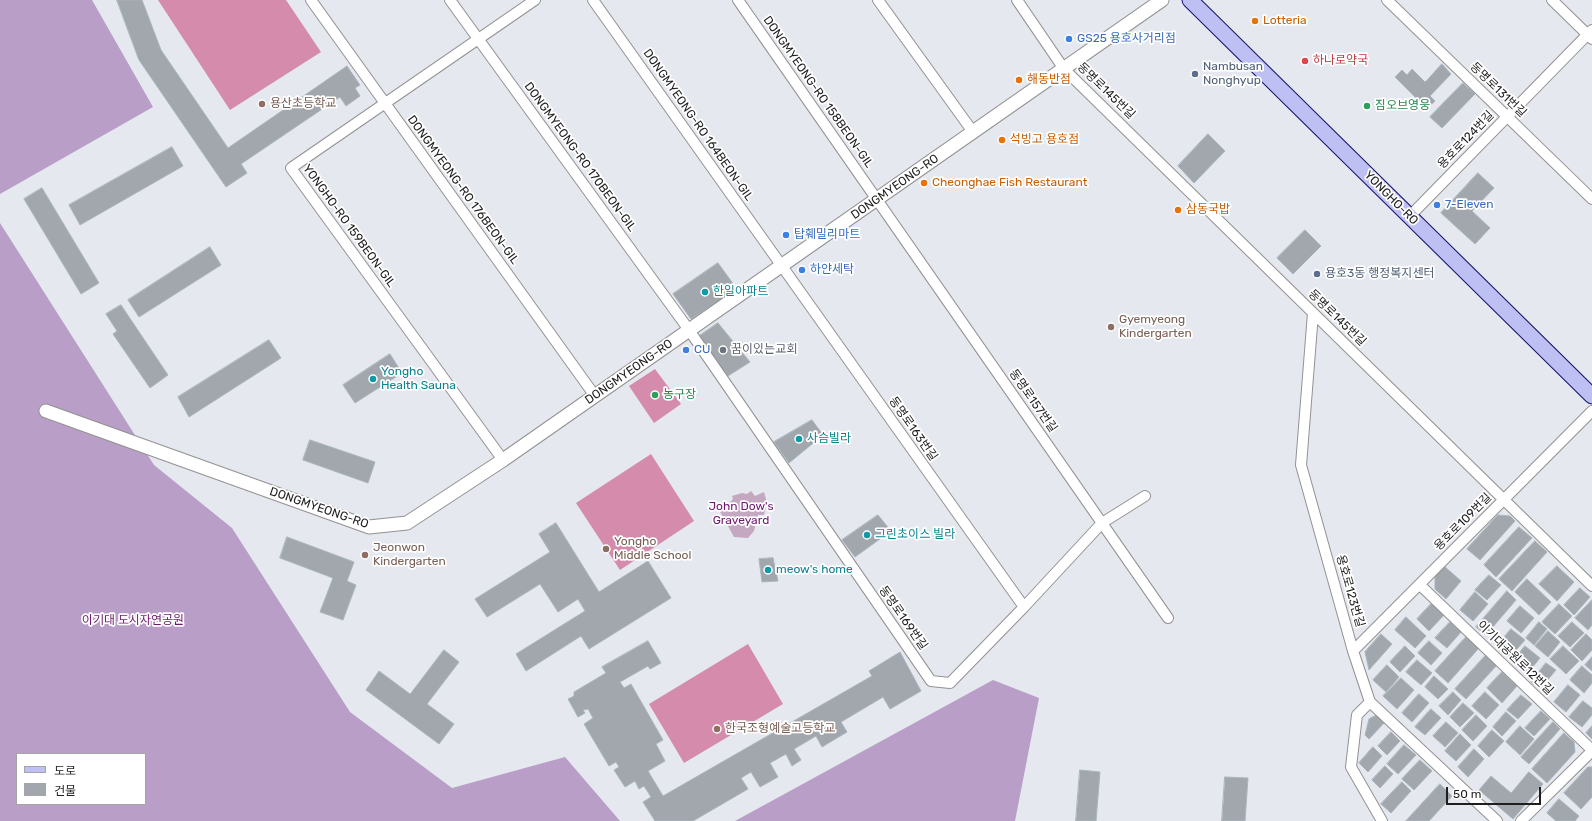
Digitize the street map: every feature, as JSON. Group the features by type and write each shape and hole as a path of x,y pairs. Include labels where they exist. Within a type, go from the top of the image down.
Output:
{"main road":[{"name":"YONGHO-RO","path":"1190,0 1592,396"}],"street":[{"name":"DONGMYEONG-RO 176BEON-GIL","path":"311,0 595,396"},
{"name":"DONGMYEONG-RO 170BEON-GIL","path":"450,0 689,330"},
{"name":"YONGHO-RO 159BEON-GIL","path":"503,460 291,168 535,0"},
{"name":"DONGMYEONG-RO 164BEON-GIL","path":"594,0 782,265"},
{"name":"DONGMYEONG-RO 158BEON-GIL","path":"738,0 876,199"},
{"path":"878,0 973,132"},
{"name":"동명로145번길","path":"1017,0 1064,68 1592,586"},
{"name":"DONGMYEONG-RO","path":"46,411 368,527 407,523 503,460 1162,0"},
{"name":"동명로131번길","path":"1387,0 1592,199"},
{"path":"1552,0 1590,34"},
{"name":"용호로124번길","path":"1410,216 1507,116 1590,34"},
{"name":"동명로157번길","path":"876,199 1168,618"},
{"name":"동명로163번길","path":"782,265 1024,608"},
{"name":"용호로123번길","path":"1313,313 1301,465 1353,651 1370,702 1497,821"},
{"name":"동명로169번길","path":"689,330 931,681 950,682 1024,608 1102,523 1145,496"},
{"name":"용호로109번길","path":"1353,651 1592,411"},
{"name":"이기대공원로12번길","path":"1420,585 1592,750"},
{"path":"1370,702 1357,715 1351,767 1382,821"},
{"path":"1521,821 1592,750"}],"green space":[{"path":"0,0 92,0 153,107 0,194"},
{"name":"이기대 도시자연공원","path":"0,223 154,465 232,528 350,712 452,788 565,757 620,821 0,821"},
{"name":"John Dow's Graveyard","path":"751,491 755,496 764,492 767,503 764,515 758,515 754,531 748,538 734,537 718,508 726,506 733,499 732,496 742,493 747,494"},
{"path":"993,680 1039,698 1015,821 735,821"}],"shaded area":[{"path":"158,0 286,0 321,52 230,110"},
{"name":"농구장","path":"655,369 681,404 654,423 629,386"},
{"path":"651,454 694,521 620,570 576,503"},
{"path":"748,644 783,704 684,763 649,704"}],"building":[{"path":"117,0 142,0 161,50 228,148 347,66 360,85 355,88 360,96 346,106 340,97 241,164 247,173 226,187 139,60"},
{"path":"1442,64 1451,74 1430,96 1435,101 1427,109 1395,77 1402,70 1407,75 1412,69 1425,82"},
{"path":"1463,83 1475,94 1442,128 1430,117"},
{"path":"1208,134 1225,151 1194,183 1178,166"},
{"path":"172,147 183,166 80,225 69,205"},
{"path":"1478,173 1494,188 1472,211 1490,228 1475,244 1441,213"},
{"path":"42,188 99,283 81,294 24,199"},
{"path":"1305,230 1321,246 1293,274 1277,258"},
{"path":"210,247 221,265 139,317 128,300"},
{"name":"한일아파트","path":"718,263 737,289 691,319 673,294"},
{"path":"121,305 168,375 150,388 113,334 117,331 106,314"},
{"name":"꿈이있는교회","path":"718,323 750,362 728,376 695,339"},
{"path":"269,340 281,358 189,417 178,397"},
{"name":"Yongho Health Sauna","path":"390,354 402,373 355,403 343,385"},
{"name":"사슴빌라","path":"812,420 823,435 789,463 774,442"},
{"path":"310,440 375,462 368,483 303,460"},
{"name":"그린초이스 빌라","path":"878,515 891,531 855,557 842,540"},
{"path":"1498,515 1510,516 1515,521 1480,560 1467,549"},
{"path":"556,523 599,592 648,561 671,598 589,649 581,636 526,671 516,654 585,611 578,599 558,612 540,584 487,617 475,599 550,552 539,534"},
{"path":"1519,527 1532,538 1496,577 1484,565"},
{"path":"287,537 354,562 347,581 356,585 343,620 320,612 333,578 280,558"},
{"path":"1535,541 1547,552 1512,591 1499,579"},
{"name":"meow's home","path":"773,558 778,581 762,582 759,559"},
{"path":"1444,566 1461,581 1446,599 1435,589 1435,576"},
{"path":"1557,566 1574,582 1557,601 1539,584"},
{"path":"1489,575 1501,585 1487,600 1475,590"},
{"path":"1527,579 1551,602 1539,615 1515,592"},
{"path":"1580,588 1590,597 1574,615 1564,605"},
{"path":"1507,591 1516,600 1486,635 1476,627"},
{"path":"1475,592 1488,604 1473,621 1460,610"},
{"path":"1592,600 1592,625 1588,630 1575,618"},
{"path":"1432,603 1445,614 1429,631 1417,619"},
{"path":"1559,604 1572,616 1555,634 1542,622"},
{"path":"1520,606 1534,618 1521,633 1507,621"},
{"path":"1406,617 1426,636 1415,648 1395,630"},
{"path":"1450,622 1461,632 1447,648 1435,638"},
{"path":"1539,622 1547,629 1534,645 1526,638"},
{"path":"1572,622 1584,633 1570,647 1558,636"},
{"path":"1511,629 1525,640 1510,657 1497,646"},
{"path":"1548,631 1560,642 1548,657 1535,646"},
{"path":"1381,634 1392,644 1369,670 1365,652"},
{"path":"1586,634 1592,640 1592,650 1582,661 1571,650"},
{"path":"1466,637 1479,648 1448,683 1435,671"},
{"path":"648,641 661,663 650,669 648,666 620,682 624,688 631,684 663,740 656,744 665,761 648,771 663,796 872,676 869,671 900,652 921,691 890,709 883,697 841,722 847,732 822,747 816,736 794,749 801,760 792,766 786,754 770,763 778,777 760,787 751,772 741,778 748,789 693,821 655,821 643,802 651,797 644,786 639,789 635,781 625,787 614,770 619,767 616,762 609,766 584,724 593,718 588,709 583,710 585,713 578,717 568,699 574,696 574,692 606,673 602,667"},
{"path":"1429,641 1442,653 1431,665 1418,653"},
{"path":"1405,646 1415,656 1400,672 1390,662"},
{"path":"1525,646 1540,658 1527,674 1512,662"},
{"path":"1563,646 1579,661 1566,674 1550,659"},
{"path":"444,650 459,662 427,704 454,724 439,744 366,690 379,671 410,694"},
{"path":"1486,655 1497,665 1466,699 1455,689"},
{"path":"1592,657 1592,671 1585,665"},
{"path":"1417,660 1432,673 1421,685 1406,672"},
{"path":"1546,663 1556,670 1540,689 1531,682"},
{"path":"1387,665 1399,677 1386,692 1373,680"},
{"path":"1582,666 1592,675 1592,683 1584,693 1570,680"},
{"path":"1502,672 1517,686 1502,703 1487,688"},
{"path":"1434,676 1448,689 1438,699 1425,687"},
{"path":"1401,678 1414,690 1397,709 1383,696"},
{"path":"1568,685 1580,695 1566,712 1554,702"},
{"path":"1453,692 1461,700 1448,715 1439,706"},
{"path":"1485,692 1499,705 1486,719 1472,706"},
{"path":"1419,694 1429,703 1412,722 1402,713"},
{"path":"1521,695 1532,704 1518,719 1507,710"},
{"path":"1583,701 1592,708 1592,715 1582,727 1569,717"},
{"path":"1463,703 1474,713 1460,727 1450,717"},
{"path":"1431,709 1441,718 1425,735 1415,727"},
{"path":"1541,711 1550,719 1534,736 1525,728"},
{"path":"1506,712 1516,721 1502,736 1493,727"},
{"path":"1377,715 1385,722 1369,739 1365,735 1369,719"},
{"path":"1476,715 1487,726 1473,741 1462,730"},
{"path":"1446,722 1458,733 1445,747 1433,736"},
{"path":"1553,722 1560,729 1529,764 1521,757"},
{"path":"1520,726 1534,739 1520,755 1506,742"},
{"path":"1592,726 1592,739 1586,733"},
{"path":"1492,730 1504,741 1489,757 1478,746"},
{"path":"1391,732 1400,741 1387,755 1378,746"},
{"path":"1564,733 1574,742 1575,752 1547,783 1532,769"},
{"path":"1460,734 1471,745 1456,761 1445,751"},
{"path":"1404,745 1416,755 1398,774 1387,764"},
{"path":"1373,747 1382,756 1368,772 1359,763"},
{"path":"1474,749 1484,759 1468,777 1458,767"},
{"path":"1420,760 1432,771 1414,790 1402,779"},
{"path":"1385,766 1393,774 1380,788 1372,780"},
{"path":"1588,767 1592,767 1592,797 1581,809 1564,793"},
{"path":"1080,770 1100,772 1096,821 1076,821"},
{"path":"1529,772 1543,784 1513,819 1479,790 1491,776 1511,793"},
{"path":"1225,777 1248,778 1245,821 1222,821"},
{"path":"1402,782 1411,791 1391,813 1381,804"},
{"path":"1440,784 1452,796 1429,821 1406,821"},
{"path":"1559,799 1579,816 1575,821 1556,821 1547,813"}],"place":[{"name":"Lotteria","path":"1255,21"},
{"name":"GS25 용호사거리점","path":"1069,39"},
{"name":"하나로약국","path":"1305,61"},
{"name":"Nambusan Nonghyup","path":"1195,74"},
{"name":"해동반점","path":"1019,80"},
{"name":"용산초등학교","path":"262,104"},
{"name":"짐오브영웅","path":"1367,106"},
{"name":"석빙고 용호점","path":"1002,140"},
{"name":"Cheonghae Fish Restaurant","path":"924,183"},
{"name":"7-Eleven","path":"1437,205"},
{"name":"삼동국밥","path":"1178,210"},
{"name":"탑훼밀리마트","path":"786,235"},
{"name":"하얀세탁","path":"802,270"},
{"name":"용호3동 행정복지센터","path":"1317,274"},
{"name":"한일아파트","path":"705,292"},
{"name":"Gyemyeong Kindergarten","path":"1111,327"},
{"name":"CU","path":"686,350"},
{"name":"꿈이있는교회","path":"723,350"},
{"name":"Yongho Health Sauna","path":"373,379"},
{"name":"농구장","path":"655,395"},
{"name":"사슴빌라","path":"799,439"},
{"name":"그린초이스 빌라","path":"867,535"},
{"name":"Yongho Middle School","path":"606,549"},
{"name":"Jeonwon Kindergarten","path":"365,555"},
{"name":"meow's home","path":"768,570"},
{"name":"한국조형예술고등학교","path":"717,729"}]}
